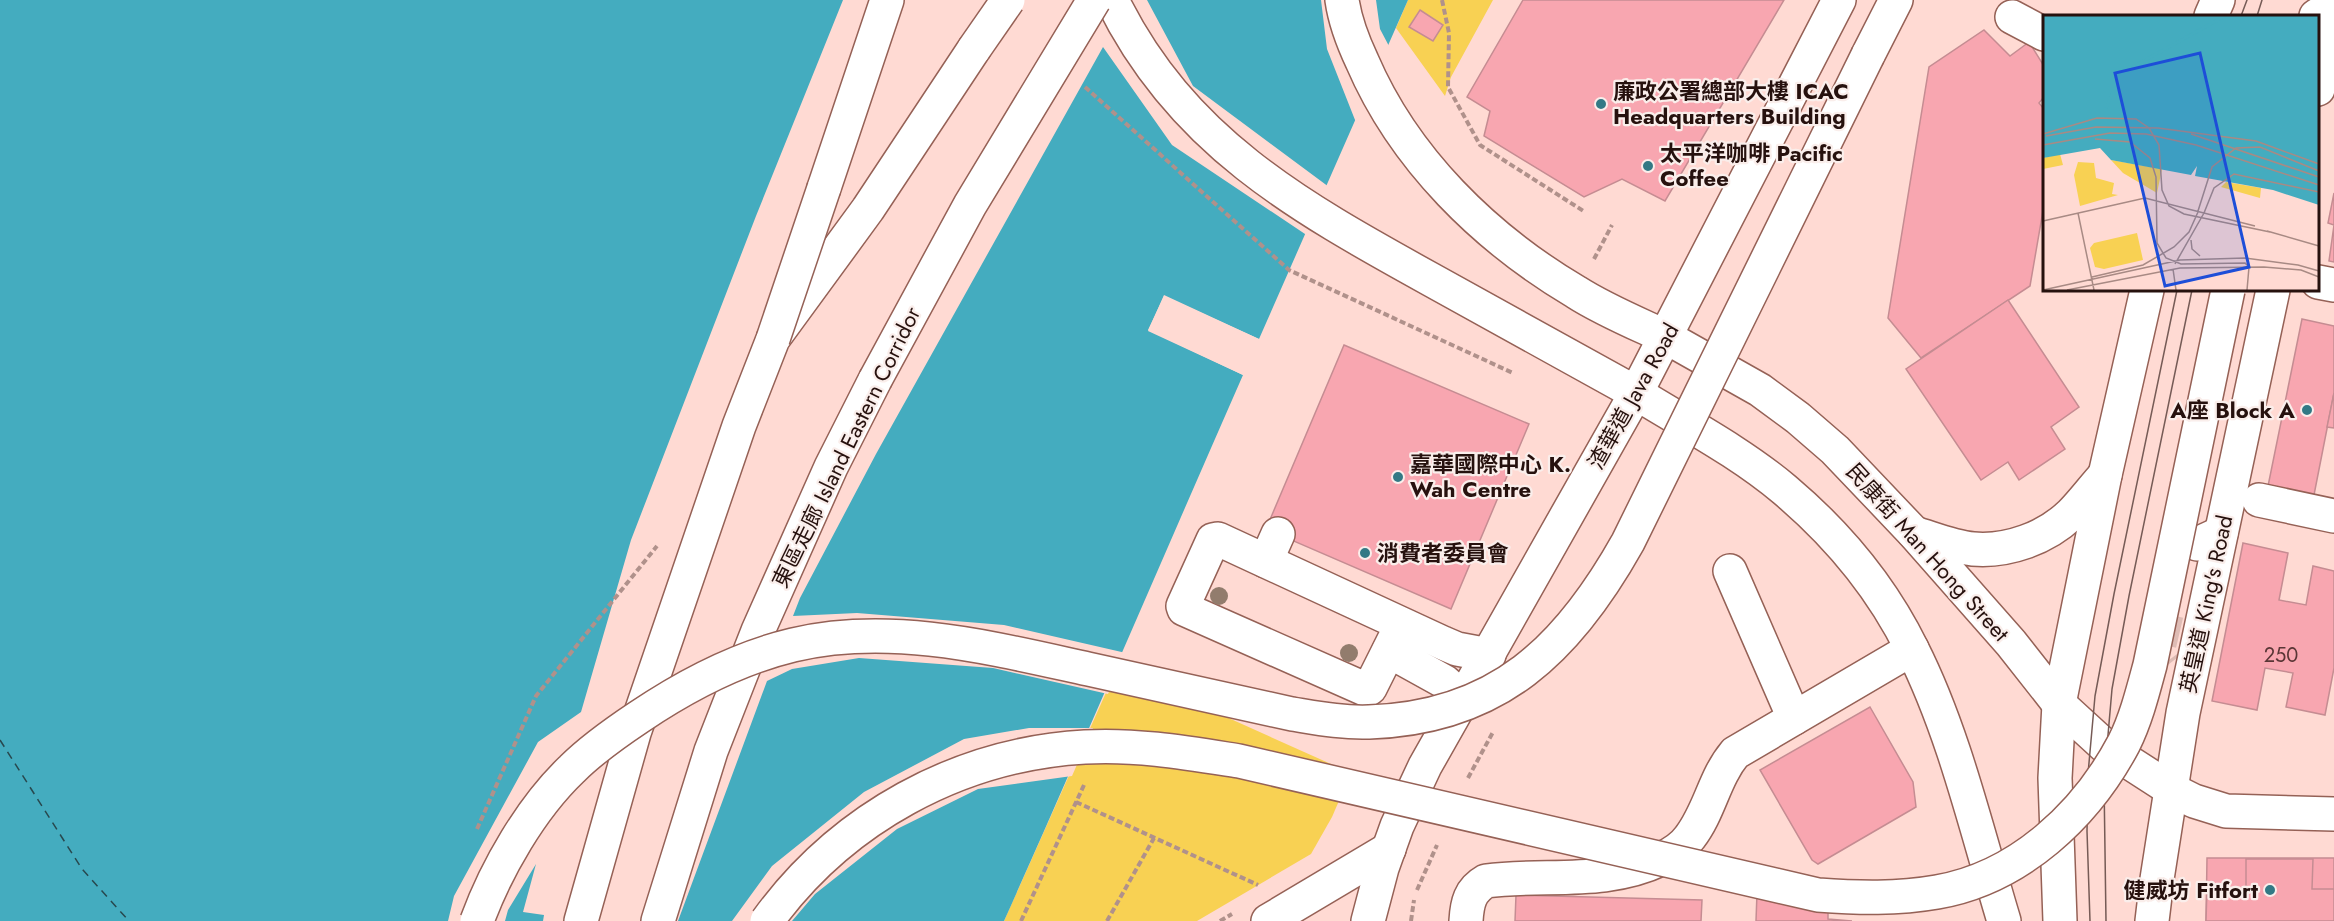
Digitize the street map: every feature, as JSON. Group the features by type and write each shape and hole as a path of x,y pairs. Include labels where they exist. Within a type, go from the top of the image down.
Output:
{"main road":[{"path":"581,921 634,733 739,426 773,339 887,0"},
{"path":"773,339 868,209 1008,0"},
{"name":"東區走廊 Island Eastern Corridor","path":"658,921 711,751 758,631 831,467 941,257 1094,0"},
{"path":"1112,0 1140,52 1163,82 1194,118 1240,161 1304,207 1354,237 1636,393 1759,470 1809,512 1857,562 1880,592 1912,649 1946,730 2004,921"},
{"name":"民康街 Man Hong Street","path":"1342,0 1354,42 1387,111 1437,178 1464,206 1528,261 1576,293 1666,337 1760,390 1798,418 1835,450 1914,533 2011,643 2060,704 2107,748 2172,790 2194,801 2226,811 2334,814"},
{"name":"渣華道 Java Road","path":"1368,921 1397,826 1425,766 1636,393 1839,0"},
{"path":"477,921 482,906 514,845 533,815 571,770 612,735 660,703 735,665 793,645 855,636 928,638 999,649 1292,714 1355,722 1403,720 1434,715 1462,706 1512,682 1540,660 1561,638 1606,583 1634,531 1896,0"},
{"path":"2211,15 2218,0"},
{"path":"2318,15 2334,5"},
{"path":"2319,84 2334,14"},
{"path":"2012,17 2043,33"},
{"path":"2319,282 2334,285"},
{"path":"2060,921 2055,778 2060,704 2105,475 2147,291"},
{"path":"767,921 823,857 877,814 907,797 972,768 1008,758 1085,747 1174,751 1239,761 1818,895 1864,899 1905,897 1939,892 1974,882 2012,865 2043,843 2068,821 2099,783 2124,742 2140,701 2150,665 2228,291"},
{"name":"英皇道 King's Road","path":"2152,921 2172,790 2181,671 2209,538 2272,291"},
{"path":"1914,533 1954,546 1974,549 1993,549 2014,545 2046,534 2071,514 2105,475"},
{"path":"2259,500 2334,516"},
{"path":"1396,638 1367,690 1183,608 1215,538 1272,548 1396,638 1463,698"},
{"path":"1730,571 1794,718"},
{"path":"1396,638 1489,655"},
{"path":"1466,921 1473,891 1486,881 1607,876 1647,865 1671,854 1688,841 1699,826 1719,777 1735,753 1912,649"},
{"path":"1268,921 1389,849"}],"path":[{"path":"1442,0 1449,33 1448,87 1480,145 1585,212"},
{"path":"1085,87 1290,270 1513,373"},
{"path":"474,837 536,696 619,593"},
{"path":"1021,921 1085,781"},
{"path":"1076,802 1266,888"},
{"path":"1107,921 1154,838"}],"shaded area":[{"path":"1408,0 1493,0 1451,77 1445,96 1396,28"},
{"path":"1117,668 1351,773 1332,817 1311,854 1197,921 1004,921"}],"water":[{"path":"0,0 1408,0 1259,339 1164,296 1148,330 1243,375 1004,921 0,921"}],"pier":[{"path":"843,0 1147,0 1193,86 1329,187 1308,236 1172,145 1103,47 876,454 800,598 793,616 857,613 1004,625 1126,653 1108,694 993,668 859,658 792,669 767,681 678,921 543,921 544,915 523,912 536,864 508,910 505,921 448,921 454,896 538,742 581,712 631,540 756,216"},
{"path":"1321,0 1376,0 1380,29 1390,48 1357,125 1327,49"},
{"path":"1164,295 1259,339 1258,342 1166,299 1152,329 1244,373 1243,375 1148,331"},
{"path":"1029,728 1093,728 1072,776 978,789 897,829 815,894 792,921 732,921 772,866 864,792 964,739"}],"building":[{"name":"廉政公署總部大樓 ICAC Headquarters Building","path":"1523,0 1784,0 1665,201 1622,179 1584,197 1484,136 1490,111 1467,97"},
{"path":"1420,10 1443,25 1433,41 1409,27"},
{"path":"1984,30 2010,56 2029,42 2043,64 2043,98 2039,103 2043,108 2043,211 2030,286 1921,358 1888,318 1929,67"},
{"path":"2334,193 2334,225 2328,223"},
{"path":"2334,225 2334,262 2329,261"},
{"path":"2008,300 2079,407 2051,427 2065,449 2019,480 2008,462 1981,480 1906,369"},
{"name":"A座 Block A","path":"2302,319 2334,326 2334,393 2313,500 2267,491"},
{"name":"嘉華國際中心 K. Wah Centre","path":"1344,345 1529,424 1451,609 1266,529"},
{"path":"2334,393 2334,428 2327,427"},
{"path":"2243,543 2288,553 2279,600 2306,605 2313,566 2334,571 2334,668 2325,715 2286,707 2293,673 2265,668 2257,710 2212,701"},
{"path":"1870,707 1913,782 1916,807 1818,864 1812,860 1760,770"},
{"name":"健威坊 Fitfort","path":"2207,858 2334,858 2334,921 2206,921"},
{"name":"健威坊 Fitfort","path":"2246,859 2313,859 2312,889 2334,889 2334,921 2206,921 2207,888 2246,888"},
{"path":"1757,893 1828,895 1828,919 1852,921 1756,921"},
{"path":"1516,895 1702,900 1701,921 1515,921"}],"ferry route":[{"path":"0,740 82,869 129,921"}],"tunnel":[{"path":"2167,614 2160,644 2173,661"}],"tram line":[{"path":"2241,15 2247,0"},
{"path":"2257,15 2262,0"},
{"path":"2090,921 2088,774 2095,696 2177,291"},
{"path":"2106,921 2104,781 2112,689 2192,291"}],"place":[{"name":"廉政公署總部大樓 ICAC Headquarters Building","path":"1601,104"},
{"name":"太平洋咖啡 Pacific Coffee","path":"1648,166"},
{"name":"A座 Block A","path":"2307,410"},
{"name":"嘉華國際中心 K. Wah Centre","path":"1398,477"},
{"name":"消費者委員會","path":"1365,553"},
{"name":"健威坊 Fitfort","path":"2270,890"}]}
